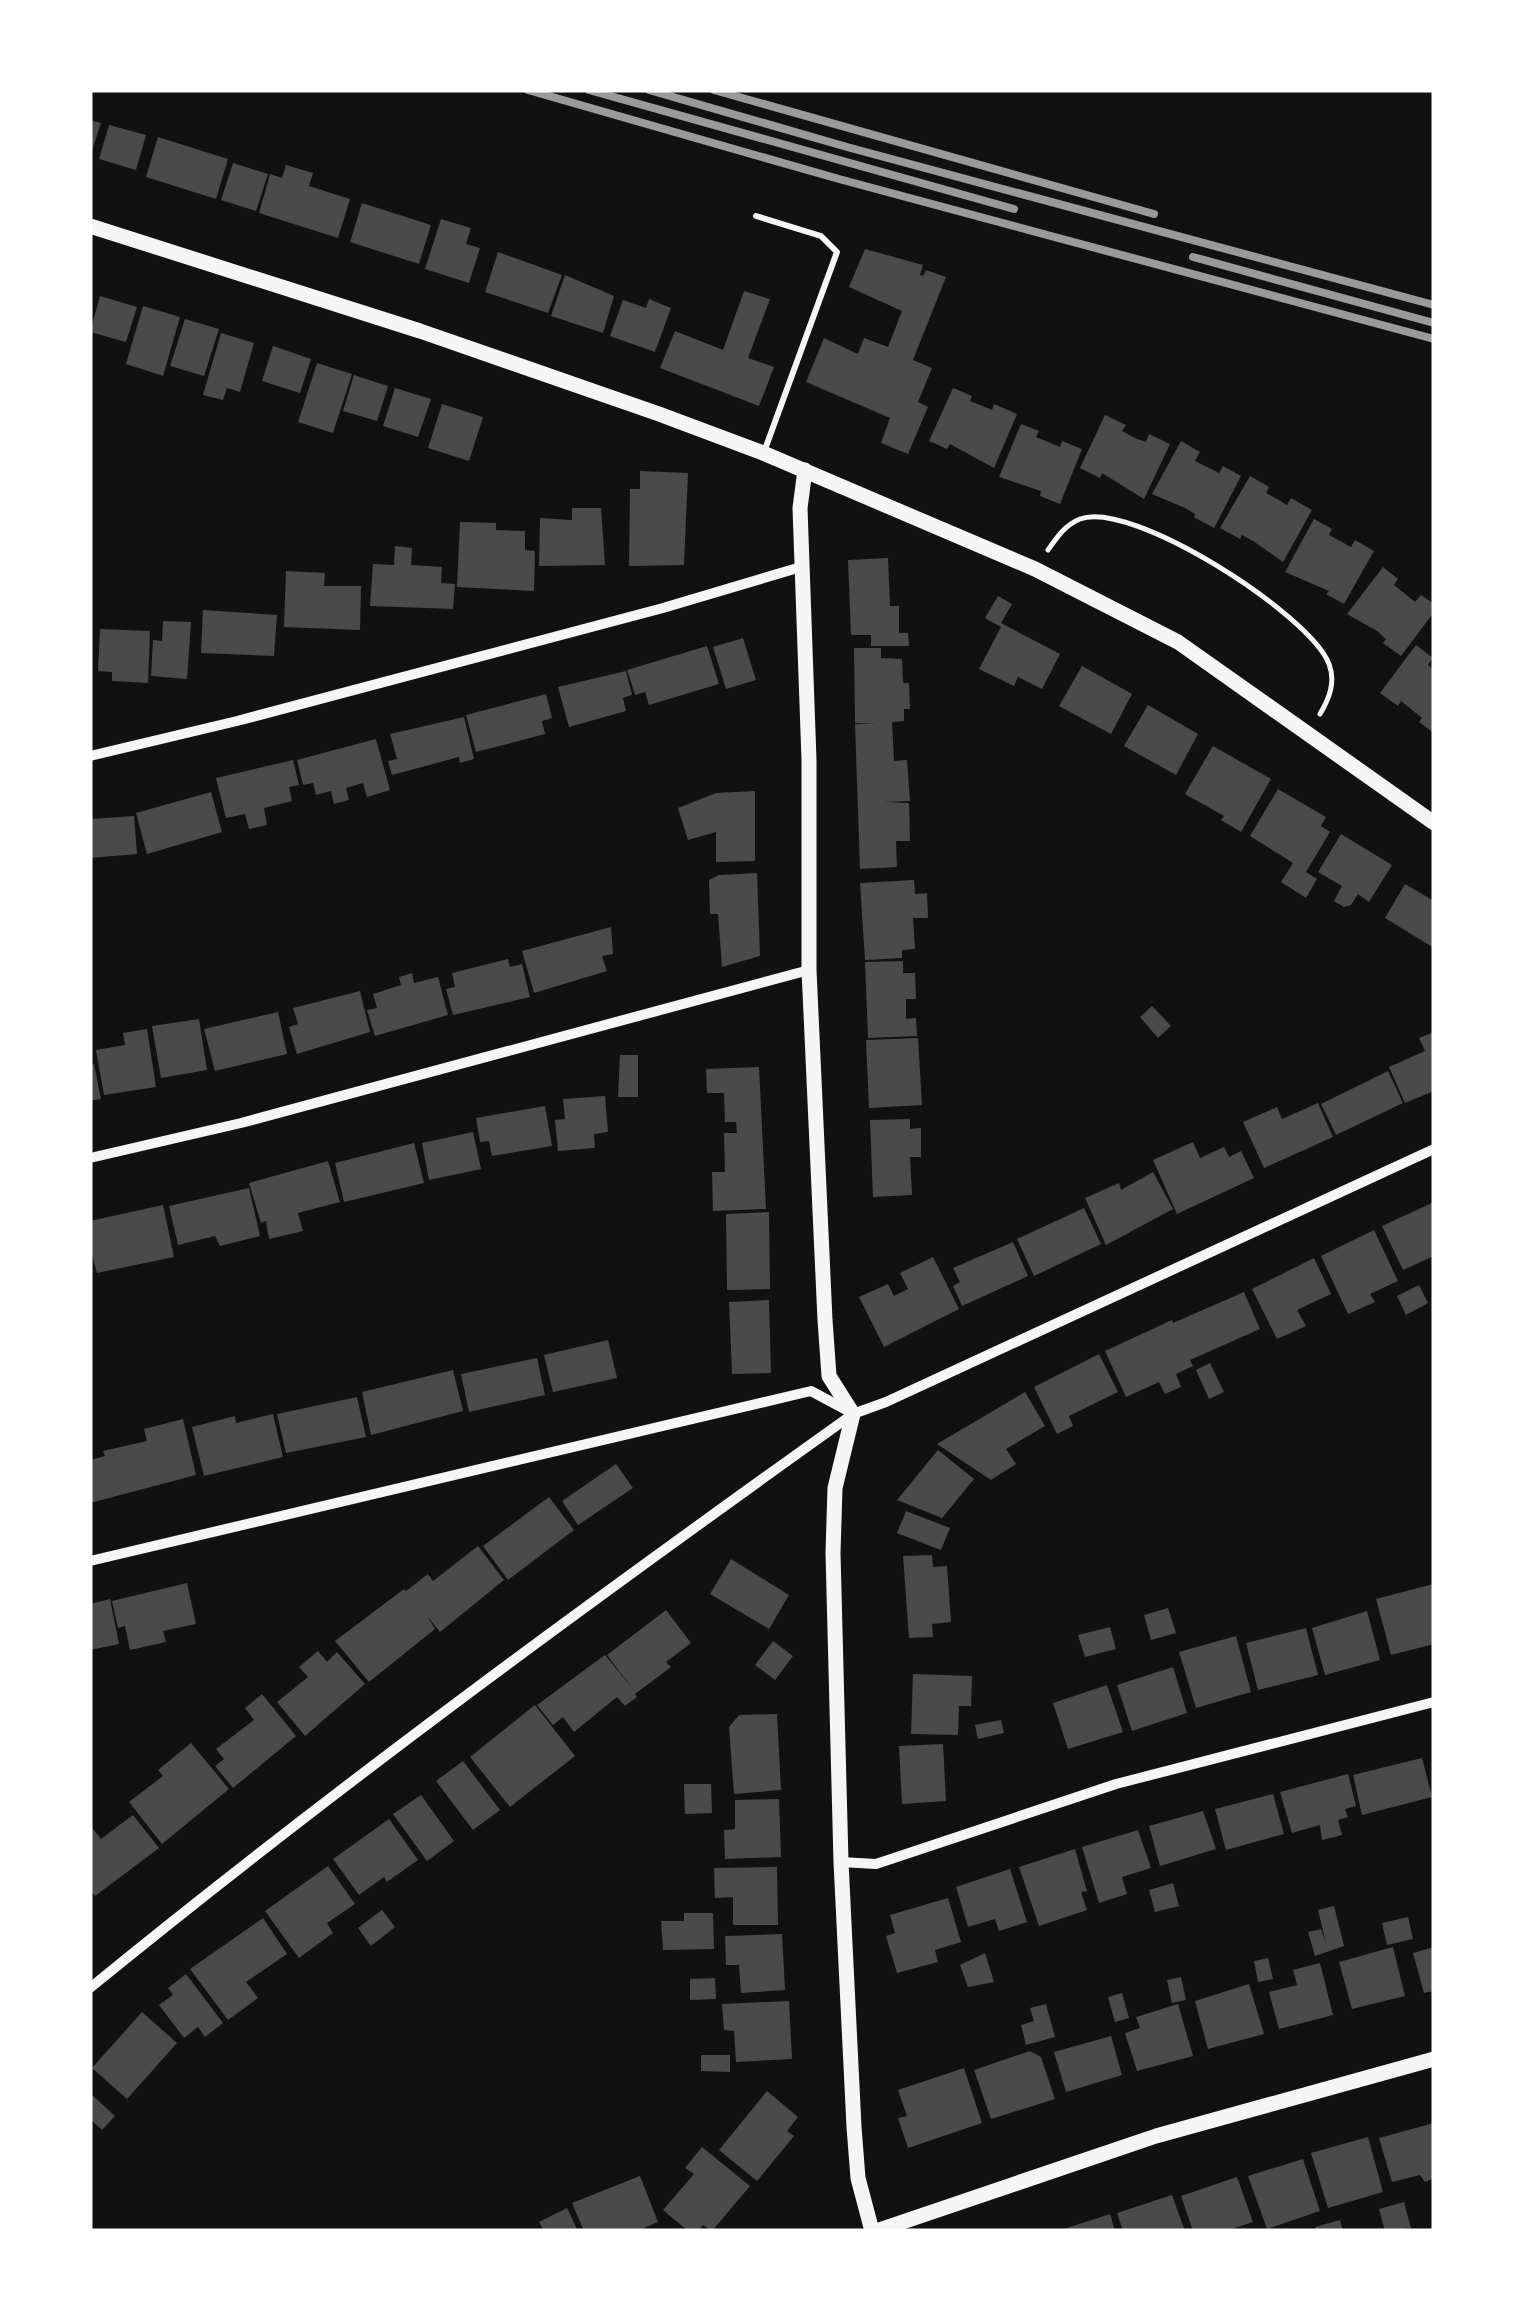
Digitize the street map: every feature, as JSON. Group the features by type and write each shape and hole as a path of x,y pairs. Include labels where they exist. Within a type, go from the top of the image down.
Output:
{"street":[{"path":"90,226 420,331 763,453 1035,569 1178,642 1434,823"},
{"path":"805,470 800,508 809,760 809,970 829,1376 852,1414 834,1488 841,1862 858,2178 874,2231 1156,2136 1434,2058"},
{"path":"90,756 663,608 801,567"},
{"path":"90,1158 241,1123 809,970"},
{"path":"90,1988 276,1841 621,1580 852,1414 904,1394 1434,1149"},
{"path":"90,1561 811,1391 852,1414"},
{"path":"841,1862 876,1864 1116,1784 1434,1702"}],"lane":[{"path":"756,216 821,236 837,252 763,453"}],"path":[{"path":"1035,569 1061,530 1082,517 1131,522 1189,548 1260,595 1312,637 1321,651 1330,666 1331,696 1308,734"}],"building":[{"path":"90,120 101,123 91,154 90,154"},
{"path":"109,125 146,135 136,170 99,159"},
{"path":"158,137 228,159 216,199 146,177"},
{"path":"233,163 268,174 256,211 221,200"},
{"path":"286,165 313,173 309,186 350,199 338,238 259,213 270,174 282,178"},
{"path":"362,203 431,225 419,264 350,242"},
{"path":"441,219 471,228 466,244 480,248 469,283 425,269"},
{"path":"865,249 923,265 920,275 926,270 946,277 913,360 932,368 918,402 928,407 908,454 881,443 890,418 806,382 824,338 858,354 864,338 888,347 902,311 849,287"},
{"path":"498,252 562,275 548,313 485,292"},
{"path":"565,275 614,296 603,333 551,316"},
{"path":"744,291 770,299 748,358 774,367 759,406 660,368 675,331 723,350"},
{"path":"100,296 137,307 126,342 90,332"},
{"path":"649,299 671,308 655,352 610,336 623,300 646,308"},
{"path":"143,306 180,317 163,376 126,364"},
{"path":"185,319 219,329 204,376 170,366"},
{"path":"221,333 254,343 240,392 227,388 223,400 203,395"},
{"path":"273,346 311,359 300,393 262,381"},
{"path":"317,363 352,374 333,433 298,422"},
{"path":"354,375 388,386 377,421 343,411"},
{"path":"395,388 431,399 418,437 383,426"},
{"path":"953,388 992,410 994,404 1017,414 994,468 950,444 947,449 929,441"},
{"path":"442,404 483,417 469,461 428,448"},
{"path":"1105,415 1126,425 1122,431 1135,438 1146,442 1149,434 1170,444 1144,499 1102,473 1100,478 1080,468"},
{"path":"1021,424 1039,431 1036,437 1060,447 1062,441 1082,449 1060,504 1040,496 1041,491 999,477"},
{"path":"1181,441 1200,452 1195,461 1219,473 1223,466 1241,476 1214,528 1185,508 1152,494"},
{"path":"640,471 688,473 684,565 629,566 630,489 640,489"},
{"path":"1250,476 1269,487 1266,493 1287,505 1291,498 1312,510 1283,562 1242,535 1240,539 1220,528"},
{"path":"572,508 601,508 605,565 539,566 540,518 572,520"},
{"path":"1314,519 1332,529 1329,535 1351,547 1355,540 1374,551 1344,604 1326,594 1329,591 1285,572"},
{"path":"460,522 496,523 496,530 525,531 525,550 535,551 534,591 457,587"},
{"path":"395,546 412,548 411,565 442,567 441,583 455,584 453,609 370,606 373,564 394,565"},
{"path":"888,558 890,606 899,606 899,633 908,633 909,646 871,646 871,635 851,635 848,560"},
{"path":"1383,567 1398,579 1394,585 1415,602 1421,595 1434,604 1434,612 1401,656 1383,643 1386,639 1377,631 1347,614"},
{"path":"286,571 325,573 324,586 361,586 360,630 284,627"},
{"path":"998,596 1012,604 1001,623 1060,654 1042,689 1018,677 1014,686 979,669 1001,627 985,618"},
{"path":"203,610 277,615 274,656 201,653"},
{"path":"163,621 191,622 187,679 151,676 153,640 162,641"},
{"path":"100,629 150,631 148,683 112,681 112,672 98,671"},
{"path":"743,638 756,680 726,689 713,647"},
{"path":"1416,645 1433,658 1428,665 1434,670 1434,733 1401,701 1398,706 1380,693"},
{"path":"707,646 719,684 649,705 645,692 635,695 627,670"},
{"path":"854,648 881,648 881,658 902,659 903,683 909,683 910,709 904,709 904,721 892,722 894,761 907,760 910,801 884,802 909,803 910,841 896,841 897,867 860,869 855,724 877,723 855,723"},
{"path":"1082,666 1132,694 1111,734 1059,706"},
{"path":"626,671 632,695 623,698 626,711 569,727 558,687"},
{"path":"546,694 552,718 542,721 545,734 476,752 466,715"},
{"path":"1148,705 1198,734 1176,775 1124,746"},
{"path":"464,717 474,759 460,763 459,757 392,775 388,761 397,759 390,734"},
{"path":"376,739 390,790 367,797 363,783 346,788 349,800 334,804 331,791 316,795 313,783 303,785 297,760"},
{"path":"1213,746 1271,779 1241,832 1221,820 1224,816 1185,794"},
{"path":"293,760 299,785 289,787 292,801 264,808 267,825 249,829 245,814 226,818 216,778"},
{"path":"1278,789 1326,817 1321,826 1330,832 1306,872 1317,879 1306,898 1281,882 1293,863 1250,836"},
{"path":"755,791 755,861 716,862 716,832 688,840 678,808 716,793"},
{"path":"211,792 222,832 147,854 136,813"},
{"path":"134,816 137,854 90,858 90,819"},
{"path":"1341,834 1392,865 1369,902 1358,894 1351,905 1344,907 1334,901 1342,886 1318,872"},
{"path":"757,873 760,956 722,967 718,914 710,914 709,880 719,875"},
{"path":"914,880 915,894 927,893 928,918 913,918 915,949 902,950 902,958 865,960 860,883"},
{"path":"1405,884 1434,901 1434,948 1385,918"},
{"path":"611,927 613,954 602,956 607,971 534,993 522,951"},
{"path":"508,959 510,967 522,964 530,997 453,1015 446,989 455,987 452,973"},
{"path":"903,961 903,973 915,973 916,999 906,999 906,1019 916,1018 917,1036 868,1038 865,962"},
{"path":"412,973 414,983 438,977 448,1015 375,1036 367,1010 377,1008 373,994 401,985 399,977"},
{"path":"360,991 370,1032 297,1054 289,1027 298,1024 293,1008"},
{"path":"1152,1006 1171,1026 1158,1038 1140,1017"},
{"path":"278,1012 287,1054 215,1071 204,1029"},
{"path":"199,1019 207,1070 161,1078 152,1026"},
{"path":"147,1029 156,1087 104,1095 96,1050 125,1045 123,1033"},
{"path":"1434,1032 1434,1091 1405,1103 1389,1067 1425,1051 1419,1038"},
{"path":"918,1038 922,1105 869,1108 866,1040"},
{"path":"620,1055 638,1055 638,1097 618,1097"},
{"path":"94,1064 101,1099 90,1101 90,1065"},
{"path":"759,1067 766,1209 713,1211 712,1172 725,1172 724,1133 737,1133 736,1122 725,1122 724,1093 707,1093 706,1069"},
{"path":"1388,1071 1403,1103 1336,1135 1321,1104"},
{"path":"605,1096 608,1132 594,1134 595,1148 558,1151 555,1120 565,1119 563,1099"},
{"path":"1318,1103 1333,1137 1264,1168 1243,1122 1277,1107 1282,1119"},
{"path":"545,1106 552,1146 492,1156 489,1141 480,1142 476,1118"},
{"path":"910,1119 910,1129 921,1128 921,1157 910,1157 912,1195 873,1197 870,1120"},
{"path":"473,1132 481,1169 429,1180 422,1143"},
{"path":"1193,1142 1200,1158 1224,1147 1229,1157 1241,1151 1254,1178 1177,1214 1153,1160"},
{"path":"414,1143 424,1183 344,1202 335,1163"},
{"path":"328,1161 340,1202 298,1213 303,1231 269,1239 266,1221 261,1223 249,1183"},
{"path":"1153,1172 1173,1209 1106,1245 1085,1198 1119,1183 1121,1190"},
{"path":"249,1188 260,1236 220,1246 215,1236 178,1245 169,1206"},
{"path":"1434,1202 1434,1256 1403,1270 1382,1226"},
{"path":"163,1205 174,1257 97,1273 90,1247 90,1221"},
{"path":"1084,1208 1101,1244 1034,1276 1017,1239"},
{"path":"769,1212 770,1289 727,1290 726,1214"},
{"path":"1374,1230 1398,1281 1370,1294 1375,1302 1348,1314 1321,1256"},
{"path":"1013,1242 1028,1276 962,1306 953,1286 960,1282 953,1268"},
{"path":"933,1257 959,1309 884,1347 859,1297 888,1284 894,1296 908,1289 900,1273"},
{"path":"1314,1258 1331,1294 1297,1310 1306,1326 1277,1339 1252,1289"},
{"path":"1419,1285 1428,1303 1406,1315 1397,1296"},
{"path":"1244,1292 1260,1329 1190,1360 1193,1366 1176,1374 1181,1387 1165,1394 1159,1382 1126,1397 1105,1351"},
{"path":"769,1300 771,1373 732,1374 729,1302"},
{"path":"608,1340 617,1378 553,1392 544,1355"},
{"path":"1099,1354 1118,1392 1069,1416 1073,1426 1057,1434 1034,1387"},
{"path":"537,1358 545,1395 469,1412 461,1374"},
{"path":"1210,1363 1224,1392 1209,1399 1196,1370"},
{"path":"453,1370 463,1411 371,1435 362,1392"},
{"path":"1025,1392 1045,1426 1006,1449 1016,1464 991,1480 937,1444"},
{"path":"357,1397 366,1437 286,1453 277,1414"},
{"path":"273,1414 283,1457 204,1476 192,1427 235,1416 236,1423"},
{"path":"183,1419 196,1475 90,1503 90,1460 105,1456 103,1451 147,1441 144,1429"},
{"path":"938,1450 974,1479 942,1518 897,1500"},
{"path":"616,1464 633,1488 578,1525 562,1501"},
{"path":"549,1497 574,1530 508,1580 483,1546"},
{"path":"906,1511 950,1528 941,1550 897,1533"},
{"path":"478,1546 504,1580 440,1632 427,1616 435,1629 369,1682 335,1641 404,1589 428,1574 433,1581"},
{"path":"932,1555 933,1567 947,1566 951,1622 932,1624 933,1637 909,1638 903,1556"},
{"path":"731,1559 789,1595 769,1629 710,1594"},
{"path":"187,1583 196,1624 163,1631 166,1642 130,1650 125,1626 118,1628 112,1601"},
{"path":"1433,1584 1434,1644 1391,1655 1376,1599"},
{"path":"110,1599 119,1644 90,1650 90,1604"},
{"path":"1168,1608 1176,1633 1151,1640 1144,1615"},
{"path":"666,1610 691,1643 666,1662 671,1667 625,1706 617,1697 574,1732 563,1717 553,1725 537,1705 605,1655 632,1688 607,1655"},
{"path":"1367,1611 1380,1660 1325,1675 1312,1628"},
{"path":"1110,1627 1116,1649 1085,1657 1078,1635"},
{"path":"1306,1628 1318,1675 1258,1690 1246,1643"},
{"path":"1236,1636 1251,1692 1196,1708 1179,1652"},
{"path":"773,1641 793,1656 775,1680 755,1665"},
{"path":"318,1651 327,1662 337,1652 365,1684 305,1736 277,1702 308,1677 299,1667"},
{"path":"1173,1667 1187,1713 1132,1731 1117,1685"},
{"path":"913,1674 972,1676 971,1706 959,1706 958,1735 911,1734"},
{"path":"1107,1685 1123,1732 1068,1749 1053,1703"},
{"path":"262,1694 296,1736 233,1788 215,1766 224,1759 216,1749 254,1720 245,1708"},
{"path":"535,1705 575,1756 510,1807 470,1757"},
{"path":"777,1714 781,1790 734,1794 729,1727 739,1715"},
{"path":"1001,1720 1004,1733 978,1739 975,1725"},
{"path":"191,1743 229,1789 162,1844 129,1802 163,1776 158,1770"},
{"path":"943,1744 946,1801 902,1804 899,1746"},
{"path":"1422,1758 1432,1797 1362,1815 1353,1775"},
{"path":"463,1761 500,1810 473,1830 436,1781"},
{"path":"1348,1774 1356,1806 1345,1809 1348,1817 1338,1820 1342,1835 1322,1840 1320,1825 1292,1833 1280,1792"},
{"path":"684,1784 711,1784 712,1813 685,1814"},
{"path":"1273,1794 1284,1834 1226,1850 1215,1809"},
{"path":"421,1795 454,1841 427,1861 393,1814"},
{"path":"779,1799 781,1857 725,1859 724,1830 735,1829 735,1800"},
{"path":"1203,1811 1216,1849 1160,1866 1149,1826"},
{"path":"133,1815 159,1848 95,1896 90,1889 90,1825 101,1839"},
{"path":"389,1819 418,1860 387,1882 384,1877 359,1895 333,1859"},
{"path":"1138,1830 1151,1868 1122,1877 1127,1894 1099,1903 1082,1847"},
{"path":"1075,1849 1087,1891 1081,1892 1087,1910 1039,1926 1019,1867"},
{"path":"328,1866 355,1904 327,1923 333,1933 299,1958 265,1911"},
{"path":"777,1867 778,1925 733,1925 733,1897 715,1898 714,1868"},
{"path":"1010,1869 1027,1922 999,1931 995,1919 968,1927 956,1887"},
{"path":"1173,1883 1179,1906 1155,1912 1149,1890"},
{"path":"948,1898 961,1942 935,1950 938,1962 897,1973 886,1936 895,1933 890,1915"},
{"path":"1334,1906 1344,1946 1315,1956 1308,1932 1321,1929 1326,1943 1318,1910"},
{"path":"382,1910 395,1927 371,1946 358,1928"},
{"path":"684,1913 713,1913 714,1949 663,1950 661,1921 684,1921"},
{"path":"1408,1917 1413,1939 1387,1945 1382,1923"},
{"path":"263,1918 287,1954 246,1982 258,1998 228,2020 190,1969"},
{"path":"782,1934 785,1990 741,1993 739,1965 726,1965 725,1936"},
{"path":"1393,1947 1405,1996 1352,2009 1339,1962"},
{"path":"1434,1947 1434,1991 1424,1993 1413,1953"},
{"path":"985,1953 994,1982 968,1987 960,1965"},
{"path":"1268,1958 1273,1979 1258,1982 1254,1961"},
{"path":"1320,1963 1333,2015 1279,2029 1269,1992 1297,1985 1293,1970"},
{"path":"186,1974 223,2023 205,2037 198,2027 184,2038 159,2005 173,1995 168,1988"},
{"path":"1181,1977 1186,2000 1172,2003 1167,1980"},
{"path":"715,1978 716,1999 690,2000 690,1979"},
{"path":"1249,1984 1264,2034 1208,2049 1195,2001"},
{"path":"1122,1993 1129,2018 1115,2022 1108,1997"},
{"path":"789,2001 792,2059 736,2062 734,2031 724,2030 722,2004"},
{"path":"1046,2004 1055,2037 1026,2045 1021,2025 1034,2021 1030,2008"},
{"path":"1178,2004 1193,2056 1137,2071 1125,2033 1140,2028 1136,2017"},
{"path":"142,2012 177,2043 127,2099 92,2068"},
{"path":"1111,2036 1122,2075 1066,2092 1054,2052"},
{"path":"1030,2051 1041,2057 1055,2099 991,2119 974,2070"},
{"path":"701,2055 730,2055 730,2072 701,2071"},
{"path":"964,2068 982,2123 908,2148 898,2118 907,2116 898,2090"},
{"path":"767,2091 798,2117 787,2131 794,2136 757,2181 719,2150"},
{"path":"90,2093 115,2116 102,2130 90,2119"},
{"path":"1434,2123 1434,2178 1425,2182 1420,2175 1392,2182 1379,2138"},
{"path":"1368,2137 1383,2192 1328,2208 1311,2153"},
{"path":"702,2147 750,2186 712,2231 703,2225 698,2231 688,2231 663,2210 694,2174 685,2168"},
{"path":"1303,2159 1320,2211 1267,2229 1248,2176"},
{"path":"640,2176 658,2222 637,2231 584,2231 572,2203"},
{"path":"1237,2177 1253,2222 1225,2231 1193,2231 1181,2196"},
{"path":"1172,2195 1185,2231 1123,2231 1117,2213"},
{"path":"1404,2202 1411,2228 1385,2231 1379,2209"},
{"path":"567,2208 578,2231 544,2231 539,2222"},
{"path":"1110,2214 1115,2231 1061,2231 1061,2230"},
{"path":"1340,2220 1343,2231 1316,2231 1315,2227"}],"railway":[{"path":"528,90 839,179 1434,339"},
{"path":"589,90 1014,209"},
{"path":"649,90 1434,305"},
{"path":"714,90 1154,214"},
{"path":"1193,257 1434,323"}]}
